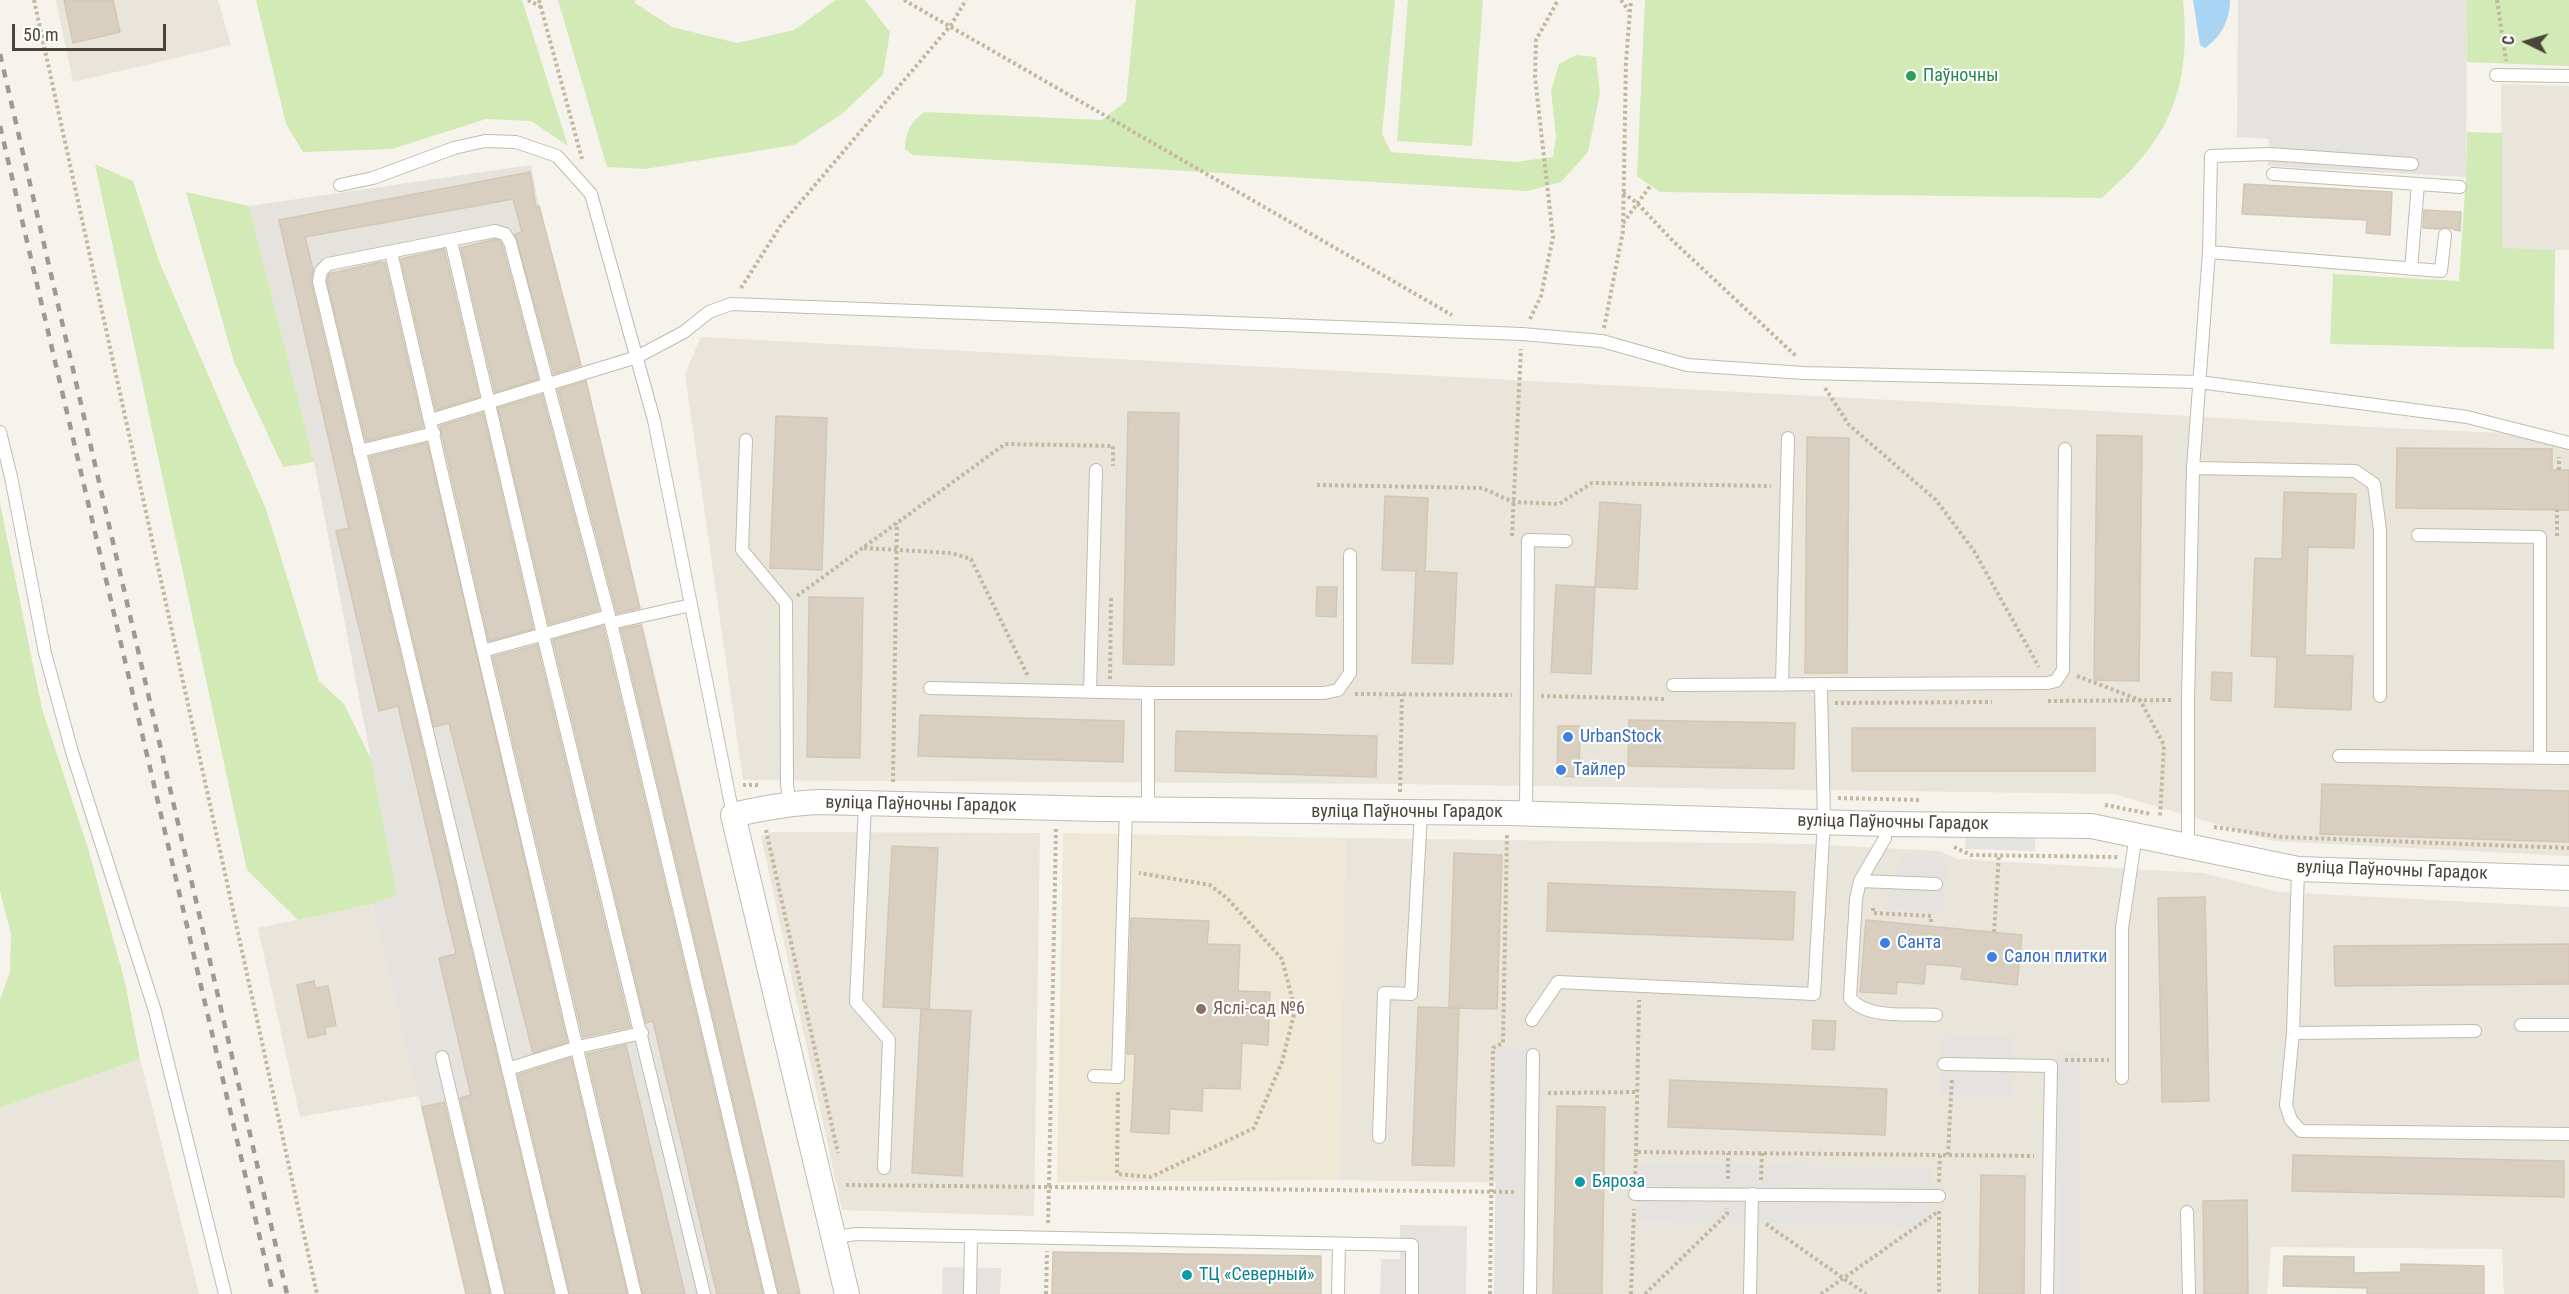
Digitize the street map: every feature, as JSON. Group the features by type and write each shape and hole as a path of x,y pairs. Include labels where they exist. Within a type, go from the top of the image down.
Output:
{"street":[{"name":"вуліца Паўночны Гарадок","path":"734,815 789,803 1526,813 1885,824 2091,826 2298,869 2569,878"},
{"path":"734,815 847,1294"}],"lane":[{"path":"2496,75 2569,76"},
{"path":"340,185 373,178 454,148 484,141 516,142 557,156 591,194 654,420 734,815"},
{"path":"2188,846 2188,699 2193,468 2209,252 2211,156 2269,154 2412,164"},
{"path":"2273,174 2460,187"},
{"path":"2411,269 2418,184"},
{"path":"562,1294 319,281 321,271 328,264 495,231 505,234 510,242 549,385 610,620 771,1294"},
{"path":"2209,252 2441,271 2445,236"},
{"path":"451,241 543,635 704,1294"},
{"path":"391,252 635,1294"},
{"path":"359,451 432,426 489,403 637,357 684,332 709,312 731,304 1522,334 1602,340 1687,365 1815,373 2199,382 2467,417 2569,443"},
{"path":"0,432 48,664 72,752 154,1011 225,1294"},
{"path":"1782,685 1788,438"},
{"path":"746,440 742,550 786,603 789,803"},
{"path":"1673,685 1821,686 2048,683 2056,681 2063,670 2065,449"},
{"path":"2193,468 2355,471 2374,484 2380,530 2380,696"},
{"path":"1090,692 1096,470"},
{"path":"2418,535 2540,537 2540,757"},
{"path":"1526,813 1528,540 1566,541"},
{"path":"930,688 1148,693 1324,693 1338,690 1350,673 1350,555"},
{"path":"483,651 610,620 691,605"},
{"path":"1532,1020 1558,982 1814,994 1824,821 1821,686"},
{"path":"1094,1076 1118,1077 1125,871 1137,809 1148,693"},
{"path":"2339,756 2569,758"},
{"path":"865,804 856,1002 889,1040 884,1168"},
{"path":"1379,1137 1384,993 1411,994 1421,813"},
{"path":"1885,824 1885,838 1860,880 1856,899 1850,998 1856,1007 1876,1012 1936,1015"},
{"path":"2122,1078 2122,928 2136,834"},
{"path":"2298,869 2294,1033 2286,1105 2291,1120 2301,1131 2569,1134"},
{"path":"1860,880 1936,884"},
{"path":"2521,1025 2569,1025"},
{"path":"2294,1033 2475,1031"},
{"path":"508,1069 578,1047 642,1033"},
{"path":"1530,1294 1533,1055"},
{"path":"442,1057 498,1294"},
{"path":"1948,1064 2051,1066 2047,1294"},
{"path":"1635,1194 1939,1196"},
{"path":"1750,1294 1756,1194"},
{"path":"2187,1212 2189,1294"},
{"path":"833,1237 857,1234 1412,1245 1412,1294"},
{"path":"970,1294 971,1237"},
{"path":"1338,1294 1339,1244"}],"path":[{"path":"34,0 317,1294"},
{"path":"528,0 542,8"},
{"path":"539,0 583,161"},
{"path":"904,0 1457,317"},
{"path":"731,304 781,225 951,25 966,0"},
{"path":"1513,502 1522,334 1541,296 1553,237 1535,77 1536,40 1558,0"},
{"path":"1621,0 1630,12"},
{"path":"1602,340 1623,223 1626,61 1631,0"},
{"path":"2497,0 2509,75"},
{"path":"1623,223 1651,185"},
{"path":"1623,193 1637,203 1673,241 1815,373 1849,425 1936,501 1974,551 2048,683"},
{"path":"786,603 1005,444 1113,446 1113,469"},
{"path":"1317,485 1482,489 1513,502 1559,504 1592,483 1787,486"},
{"path":"893,786 897,523"},
{"path":"862,548 951,553 970,559 1035,690"},
{"path":"1110,692 1111,587"},
{"path":"2063,670 2140,700 2164,746 2160,816"},
{"path":"1400,793 1402,694"},
{"path":"764,822 840,1162"},
{"path":"1048,1218 1056,823"},
{"path":"1490,1294 1493,1048 1503,1043 1508,830"},
{"path":"1994,932 1999,854"},
{"path":"1118,1077 1117,1174 1151,1177 1254,1128 1282,1062 1295,1010 1282,958 1227,898 1210,885 1125,871"},
{"path":"1631,1294 1639,986"},
{"path":"2051,1066 2051,1060 2122,1060"},
{"path":"1948,1064 1948,1155"},
{"path":"1545,1104 1545,1093 1637,1092"},
{"path":"1636,1152 2049,1156"},
{"path":"1645,1294 1727,1214 1728,1153"},
{"path":"1762,1153 1756,1194 1760,1220 1866,1294"},
{"path":"1939,1294 1940,1155"},
{"path":"843,1174 848,1195"},
{"path":"846,1185 1532,1192"},
{"path":"1821,1294 1939,1210"}],"shaded area":[{"path":"56,0 218,0 231,45 73,82"},
{"path":"2238,0 2467,0 2466,177 2268,166 2269,139 2237,137"},
{"path":"2501,84 2569,86 2569,250 2502,249"},
{"path":"531,165 539,207 586,381 800,1294 466,1294 372,904 397,895 314,462 249,206"},
{"path":"701,337 2569,436 2569,856 2273,841 2114,794 1393,784 743,780 685,374"},
{"path":"773,832 1040,833 1034,1216 842,1210 761,836"},
{"name":"Яслі-сад №6","path":"1063,833 1345,838 1339,1180 1057,1182"},
{"path":"1966,833 2035,835 2035,851 1965,849"},
{"path":"1345,838 1805,844 1940,851 1958,859 2203,873 2278,892 2569,907 2569,1294 2504,1294 2502,1249 2271,1247 2267,1294 1519,1294 1521,1183 1339,1180"},
{"path":"1904,854 1941,857 1947,864 1944,912 1884,909 1897,864"},
{"path":"372,904 419,1096 300,1117 258,928"},
{"path":"1942,1034 2014,1037 2012,1098 1940,1095"},
{"path":"1497,1050 1541,1050 1539,1294 1494,1294"},
{"path":"2058,1053 2080,1053 2080,1294 2058,1294"},
{"path":"140,1059 199,1294 0,1294 0,1108"},
{"path":"1640,1163 1932,1168 1931,1227 1638,1221"},
{"path":"1400,1225 1467,1226 1466,1294 1380,1294 1381,1259 1400,1259"},
{"path":"943,1267 1001,1268 1000,1294 942,1294"}],"green space":[{"path":"256,0 522,0 568,146 531,121 486,119 392,149 303,152 286,124"},
{"path":"558,0 635,0 635,3 672,27 737,43 794,30 836,0 865,0 890,32 883,75 842,114 794,145 645,169 607,167"},
{"path":"1136,0 1395,0 1382,134 1391,152 1515,162 1553,157 1556,137 1551,91 1559,64 1576,55 1596,57 1600,93 1588,152 1561,182 1527,191 913,155 905,149 910,127 925,112 1102,120 1126,101"},
{"path":"1408,0 1483,0 1472,146 1397,141"},
{"name":"Паўночны","path":"1645,0 2183,0 2185,42 2180,82 2167,120 2144,155 2102,198 1660,192 1637,176"},
{"path":"2467,0 2569,0 2569,66 2467,62"},
{"path":"2467,132 2502,133 2502,248 2555,250 2554,349 2330,344 2333,274 2459,281"},
{"path":"95,164 133,181 159,261 266,509 319,681 344,704 371,759 397,895 372,904 298,920 247,870"},
{"path":"186,192 249,206 314,462 283,467 234,362"},
{"path":"0,503 42,709 88,848 125,982 140,1059 0,1108 0,1000 10,972 11,934 0,891"}],"water":[{"path":"2193,0 2230,0 2224,27 2216,39 2205,48 2200,45"}],"building":[{"path":"64,0 113,0 120,32 73,43"},
{"path":"530,172 536,207 539,206 581,365 554,374 515,234 522,232 513,199 305,237 313,270 311,283 554,1294 506,1294 460,1098 471,1095 439,958 456,954 398,706 379,711 336,531 349,528 279,220"},
{"path":"2244,184 2392,192 2390,235 2366,233 2367,220 2242,214"},
{"path":"2424,210 2461,212 2460,231 2445,227 2423,228"},
{"path":"495,239 502,245 538,379 495,392 461,248"},
{"path":"444,249 479,397 436,410 401,259"},
{"path":"380,262 385,263 423,427 366,441 327,281 329,274"},
{"path":"586,381 640,608 617,613 558,390"},
{"path":"542,395 599,610 549,624 498,408"},
{"path":"1128,412 1179,413 1174,665 1123,664"},
{"path":"483,413 533,629 489,641 440,426"},
{"path":"776,416 827,418 822,570 770,568"},
{"path":"2097,435 2142,436 2139,681 2094,680"},
{"path":"1807,437 1849,438 1847,673 1805,673"},
{"path":"427,443 567,1042 533,1053 449,723 434,727 370,457"},
{"path":"2397,448 2552,449 2552,470 2569,470 2569,510 2396,508"},
{"path":"2284,492 2356,494 2354,548 2308,547 2305,655 2353,656 2351,710 2275,707 2277,657 2251,656 2255,558 2282,559"},
{"path":"1385,496 1428,498 1425,571 1457,573 1453,664 1412,663 1416,571 1382,570"},
{"path":"1600,502 1641,505 1637,589 1595,587"},
{"path":"1556,585 1595,587 1591,674 1551,672"},
{"path":"1317,587 1337,587 1336,617 1316,616"},
{"path":"809,597 863,598 860,758 807,757"},
{"path":"641,625 800,1294 779,1294 621,629"},
{"path":"603,626 763,1294 717,1294 653,1021 646,1023 553,640"},
{"path":"537,645 630,1027 583,1037 493,657"},
{"path":"2212,672 2232,673 2231,701 2211,700"},
{"path":"920,715 1124,721 1123,762 918,756"},
{"path":"1629,720 1795,723 1794,769 1628,766"},
{"path":"1558,726 1580,726 1579,777 1557,776"},
{"path":"1852,728 2095,728 2095,771 1852,771"},
{"path":"1176,731 1377,736 1376,777 1175,771"},
{"path":"2322,784 2569,791 2569,842 2320,834"},
{"path":"892,846 938,848 929,1009 883,1007"},
{"path":"1454,853 1502,855 1497,1009 1449,1008"},
{"path":"1548,883 1795,892 1793,940 1547,931"},
{"path":"2205,897 2209,1101 2162,1102 2158,898"},
{"path":"1131,918 1209,921 1207,944 1240,945 1238,991 1270,992 1268,1045 1242,1043 1240,1089 1203,1088 1202,1111 1170,1109 1169,1134 1131,1132 1135,1054 1127,1054"},
{"path":"1866,920 2022,935 2017,985 1961,979 1963,967 1926,964 1924,984 1897,982 1896,994 1860,992"},
{"path":"2569,944 2569,984 2335,986 2334,946"},
{"path":"314,981 315,988 328,986 336,1025 324,1028 326,1034 308,1038 297,985"},
{"path":"1418,1007 1459,1008 1454,1166 1412,1165"},
{"path":"921,1009 971,1011 962,1176 912,1173"},
{"path":"1813,1020 1836,1021 1834,1050 1812,1049"},
{"path":"626,1045 685,1294 643,1294 587,1054"},
{"path":"571,1058 627,1294 570,1294 518,1075"},
{"path":"1670,1080 1887,1089 1885,1135 1668,1127"},
{"path":"444,1102 490,1294 466,1294 422,1107"},
{"name":"Бяроза","path":"1557,1106 1605,1107 1602,1294 1553,1294"},
{"path":"2293,1155 2564,1161 2564,1197 2292,1191"},
{"path":"1981,1175 2025,1176 2024,1294 1979,1294"},
{"path":"2247,1200 2248,1294 2204,1294 2203,1201"},
{"name":"ТЦ «Северный»","path":"1053,1252 1321,1256 1321,1294 1052,1294"},
{"path":"2284,1256 2354,1257 2354,1273 2401,1272 2401,1264 2484,1266 2484,1294 2367,1294 2367,1288 2283,1286"}],"railway":[{"path":"0,54 287,1294"},
{"path":"0,126 273,1294"}],"place":[{"name":"Паўночны","path":"1911,76"},
{"name":"UrbanStock","path":"1568,737"},
{"name":"Тайлер","path":"1561,770"},
{"name":"Санта","path":"1885,943"},
{"name":"Салон плитки","path":"1992,957"},
{"name":"Яслі-сад №6","path":"1201,1009"},
{"name":"Бяроза","path":"1580,1182"},
{"name":"ТЦ «Северный»","path":"1187,1275"}]}
